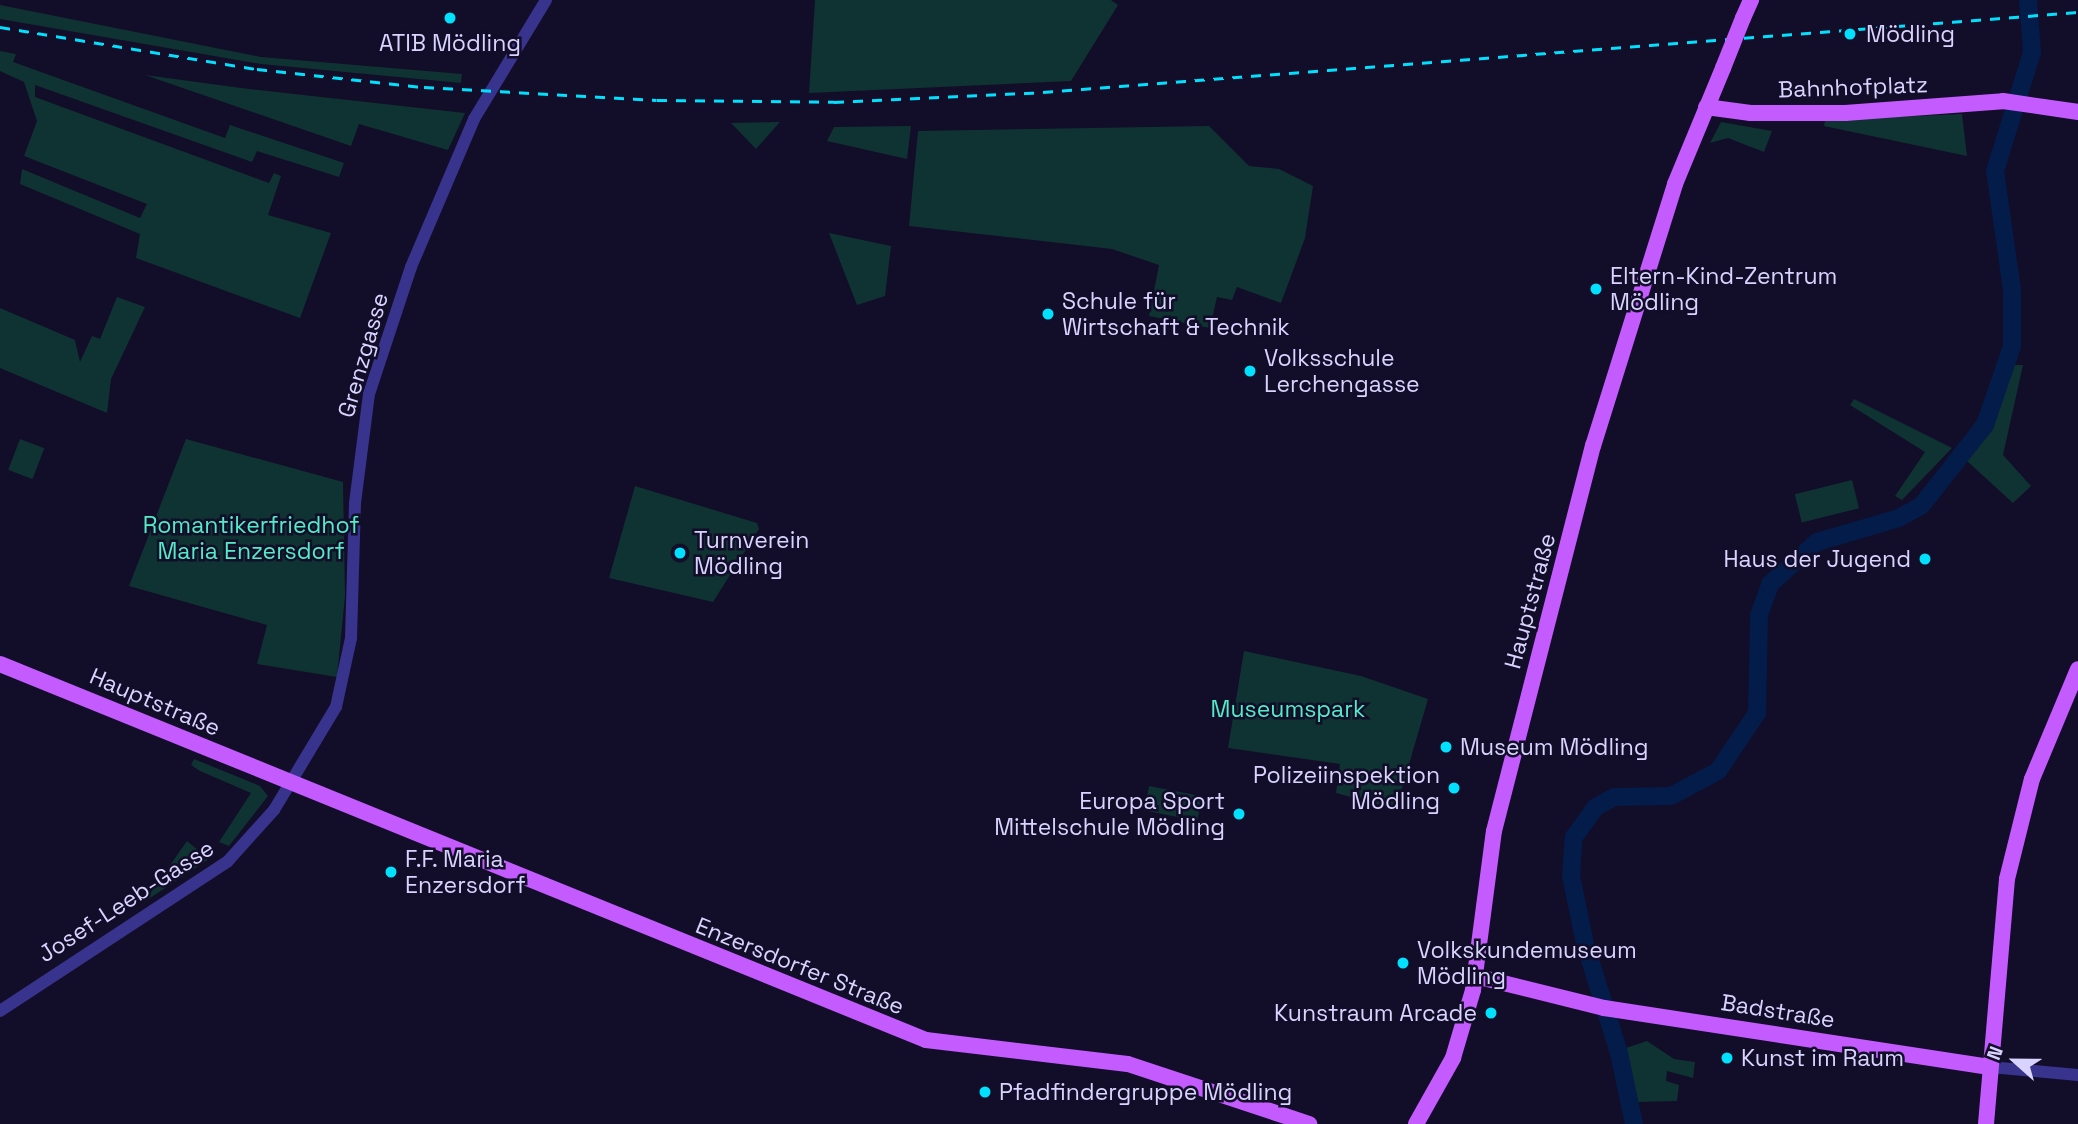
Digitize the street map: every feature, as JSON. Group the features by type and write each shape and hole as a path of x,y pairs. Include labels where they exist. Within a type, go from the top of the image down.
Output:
{"main road":[{"name":"Hauptstraße","path":"1420,1118 1453,1058 1475,976 1494,831 1590,458 1637,298 1706,107 1751,0"},
{"name":"Bahnhofplatz","path":"1706,107 1751,113 1845,113 2010,102 2078,112"},
{"name":"Hauptstraße","path":"0,664 292,784"},
{"path":"1986,1124 2007,879 2032,779 2078,669"},
{"name":"Enzersdorfer Straße","path":"292,784 926,1040 1128,1064 1309,1124"},
{"name":"Badstraße","path":"1475,976 1604,1008 1990,1067"}],"street":[{"name":"Grenzgasse","path":"292,784 344,684 359,454 369,394 392,320 474,119 546,0"},
{"name":"Josef-Leeb-Gasse","path":"0,1011 228,861 292,784"},
{"name":"Badstraße","path":"1990,1067 2078,1075"}],"green space":[{"path":"815,0 1111,0 1118,5 1071,81 809,93"},
{"path":"0,5 261,57 462,74 461,83 261,64 0,19"},
{"path":"0,51 16,54 13,62 225,138 230,125 344,163 339,177 257,151 252,162 35,85 35,97 269,183 274,173 281,176 268,215 331,233 300,318 136,258 140,234 20,184 22,169 140,218 147,204 24,156 37,121 24,82 0,71"},
{"path":"145,75 465,113 448,150 359,124 351,146"},
{"path":"1962,114 1967,156 1824,126 1825,120"},
{"path":"780,122 756,149 731,123"},
{"path":"1721,122 1772,131 1764,152 1728,138 1710,143"},
{"path":"911,126 907,159 827,141 834,127"},
{"path":"1209,126 1249,166 1279,169 1313,186 1305,238 1281,303 1237,287 1232,300 1217,297 1210,328 1149,316 1159,265 1112,249 909,226 918,131"},
{"path":"829,233 891,246 885,296 857,305"},
{"path":"117,297 145,307 111,379 107,413 0,368 0,308 75,340 80,362 92,336 100,339"},
{"path":"2002,365 2023,365 2003,455 2031,486 2013,503 1956,451 1981,414"},
{"path":"1854,399 1952,448 1902,500 1895,496 1925,452 1850,405"},
{"path":"20,439 44,448 32,479 8,470"},
{"name":"Romantikerfriedhof Maria Enzersdorf","path":"186,439 343,482 345,596 337,677 257,664 267,625 129,586"},
{"path":"1852,480 1859,508 1802,522 1795,494"},
{"name":"Turnverein Mödling","path":"635,486 757,523 759,529 713,602 609,578"},
{"name":"Museumspark","path":"1244,651 1361,676 1428,699 1396,809 1336,793 1340,764 1228,748"},
{"path":"194,759 260,786 268,796 229,846 219,842 251,793 200,771 191,765"},
{"path":"1149,786 1202,796 1197,821 1144,811"},
{"path":"187,841 209,859 144,902"},
{"path":"1647,1041 1674,1059 1695,1062 1693,1078 1667,1071 1666,1081 1679,1085 1677,1101 1637,1102 1623,1049"}],"waterway":[{"path":"1634,1124 1619,1053 1585,944 1571,876 1574,837 1596,807 1614,797 1671,796 1718,771 1757,713 1759,615 1770,584 1817,542 1899,518 1921,506 1985,425 2012,346 2012,290 1995,171 2032,52 2028,0"}],"railway":[{"path":"0,27 257,69 424,87 657,100 834,102 1043,92 2078,12"}],"place":[{"name":"ATIB Mödling","path":"450,18"},
{"name":"Mödling","path":"1850,34"},
{"name":"Eltern-Kind-Zentrum Mödling","path":"1596,289"},
{"name":"Schule für Wirtschaft & Technik","path":"1048,314"},
{"name":"Volksschule Lerchengasse","path":"1250,371"},
{"name":"Turnverein Mödling","path":"680,553"},
{"name":"Haus der Jugend","path":"1925,559"},
{"name":"Museum Mödling","path":"1446,747"},
{"name":"Polizeiinspektion Mödling","path":"1454,788"},
{"name":"Europa Sport Mittelschule Mödling","path":"1239,814"},
{"name":"F.F. Maria Enzersdorf","path":"391,872"},
{"name":"Volkskundemuseum Mödling","path":"1403,963"},
{"name":"Kunstraum Arcade","path":"1491,1013"},
{"name":"Kunst im Raum","path":"1727,1058"},
{"name":"Pfadfindergruppe Mödling","path":"985,1092"}]}
